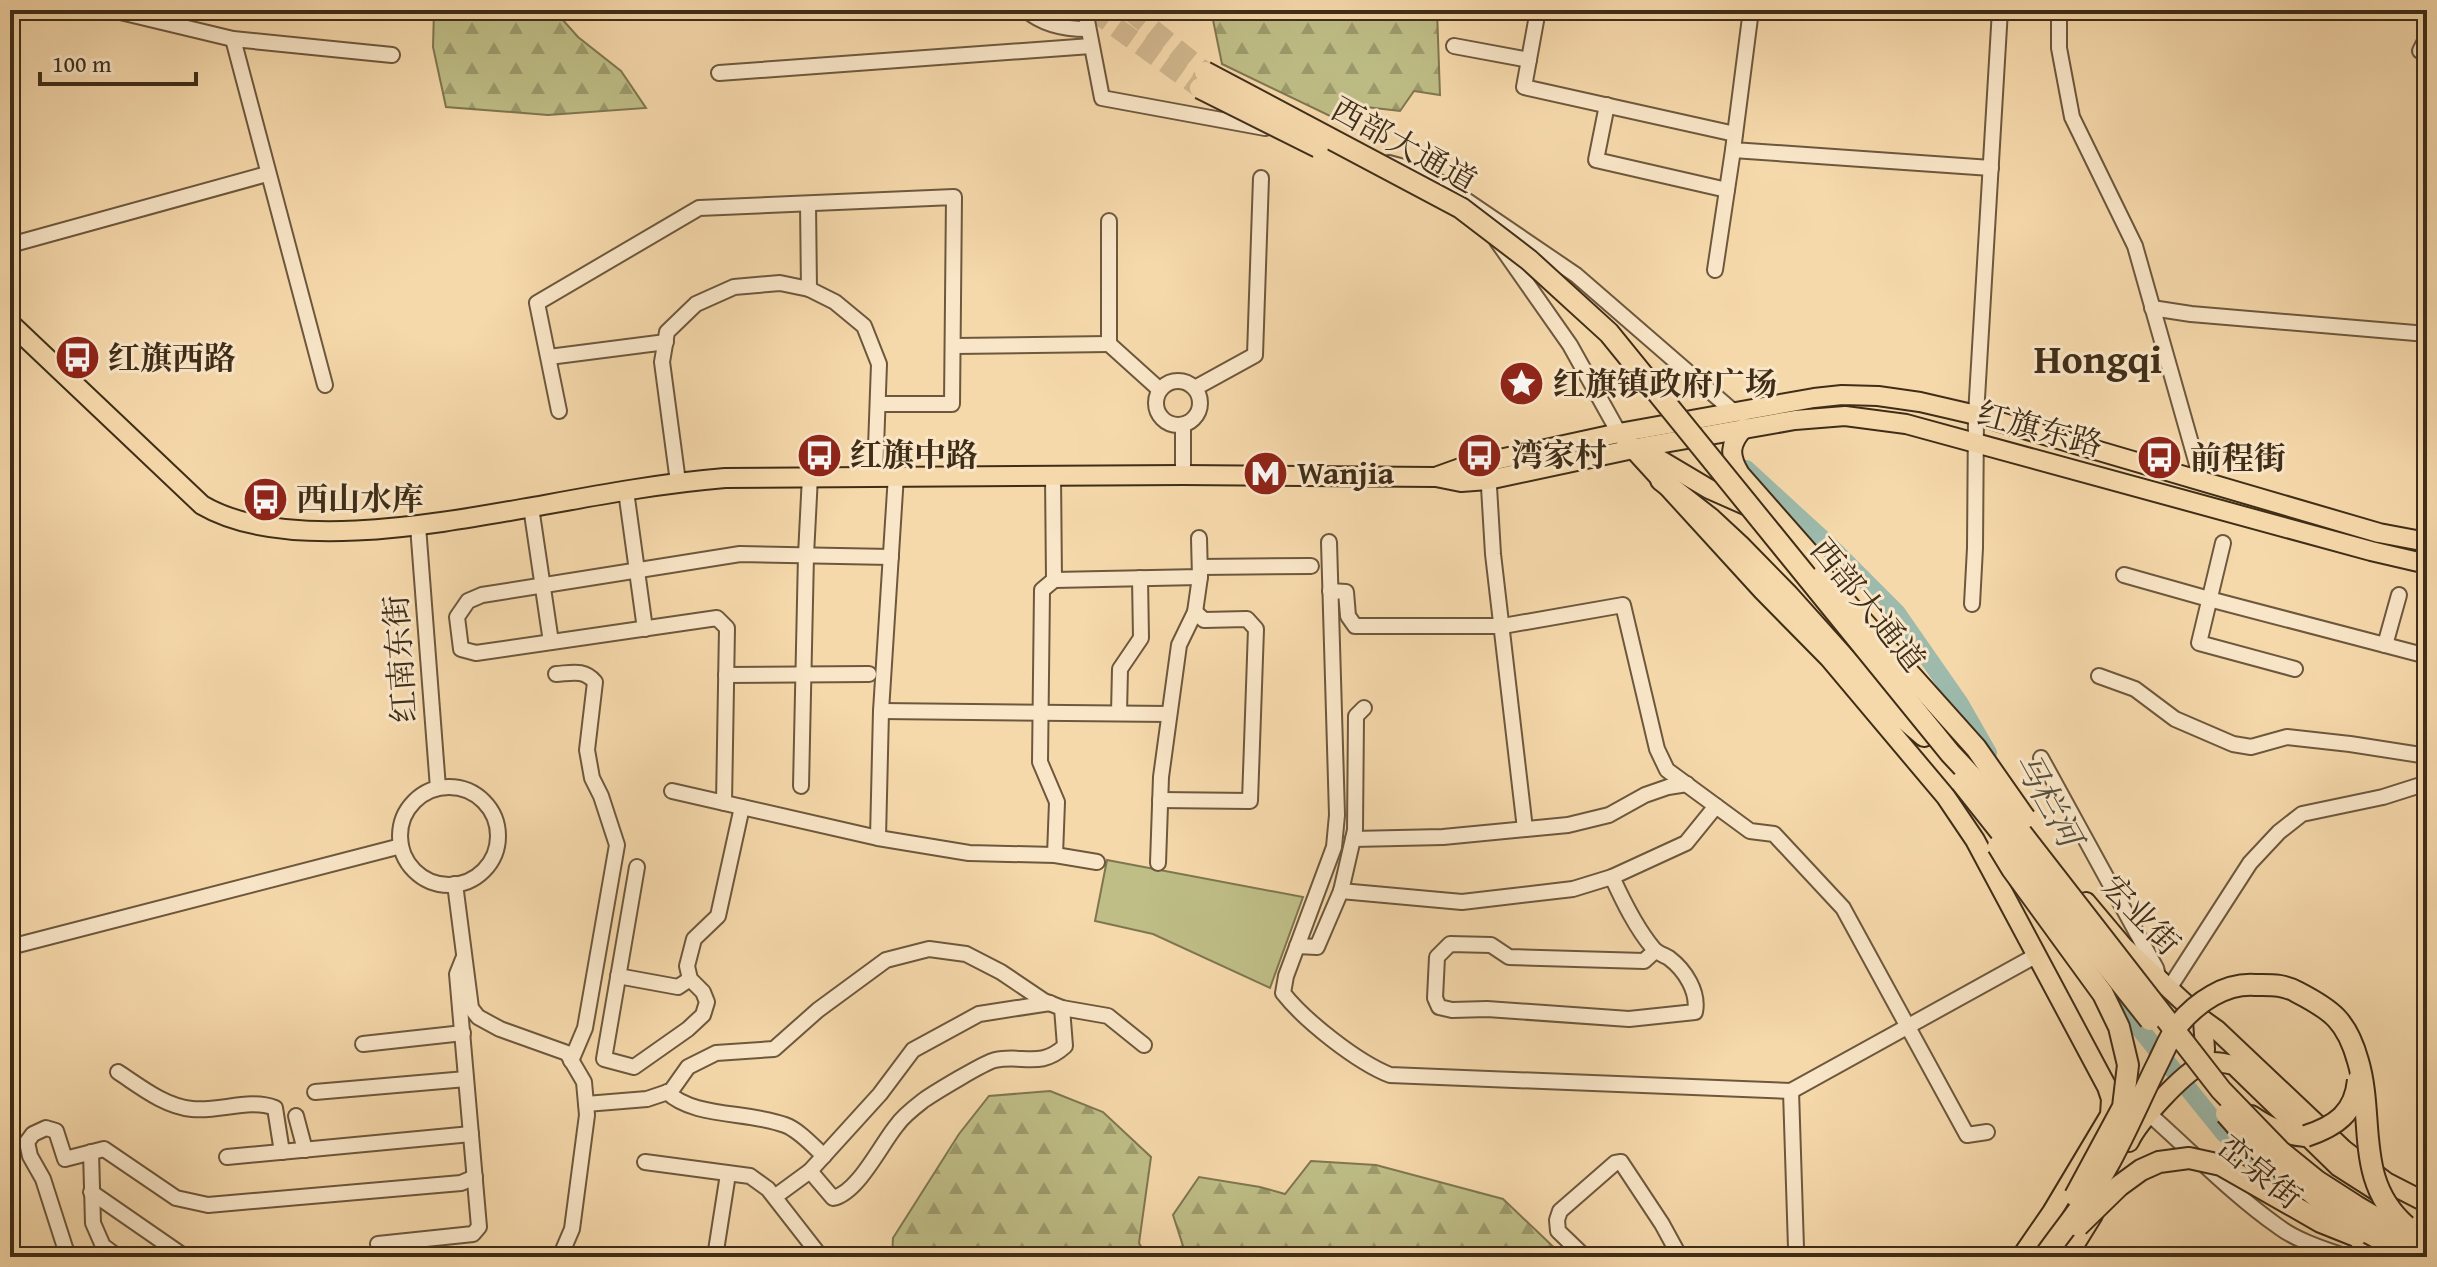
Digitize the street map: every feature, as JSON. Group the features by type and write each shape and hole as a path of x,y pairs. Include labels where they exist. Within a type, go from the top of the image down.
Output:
{"highway":[{"name":"西部大通道","path":"2414,1257 2357,1227 2255,1147 1602,340 1523,268 1456,216 1202,80 1461,208 1529,260 1609,333 1950,753 2005,812 2229,1099 2280,1151 2317,1181 2402,1233 2427,1241"},
{"path":"1661,480 1739,545 1883,701 1924,736"},
{"path":"1771,516 1976,748 2047,851 2090,921"},
{"path":"1955,774 2012,869 2103,994 2119,1027 2128,1065 2123,1107 2079,1187 2061,1233"},
{"path":"2044,1257 2106,1168 2177,1027 2205,998 2242,984 2286,986 2319,1003 2337,1017 2352,1042 2359,1064 2366,1101 2366,1136 2377,1188 2398,1219 2427,1241"},
{"path":"2229,1099 2271,1130 2306,1136 2340,1120 2349,1109 2356,1097 2359,1064"},
{"path":"2053,1257 2083,1219 2119,1186 2141,1170 2159,1162 2189,1158 2221,1165 2321,1222 2408,1257"}],"main road":[{"path":"10,323 202,505 237,521 305,530 418,526 678,482 725,478 1183,475 1436,477 1461,482 1488,471 1634,441 1698,482 1771,516"},
{"name":"红旗东路","path":"1634,441 1842,395 1878,396 1976,415 2379,533 2427,542"},
{"name":"红旗东路","path":"1734,417 1845,416 1906,424 2427,564"},
{"name":"宏业街","path":"1734,417 1731,455 1740,474 1771,516 1828,573 1963,757 2123,946 2344,1150 2386,1182 2427,1203"},
{"path":"1634,441 1661,480 1829,658 1946,797 1975,840 2107,1087 2111,1099 2110,1115 2021,1257"},
{"path":"1975,840 1977,832 1987,820 2004,817 2018,822"},
{"path":"2203,1020 2204,1063"},
{"path":"2067,1257 2094,1214 2132,1135 2154,1107 2204,1063 2234,1065 2339,1167 2392,1201 2427,1215"},
{"path":"2107,1087 2154,1107"}],"street":[{"path":"112,10 233,39 392,55"},
{"path":"1026,10 1034,17 1067,29 1087,29"},
{"path":"1085,10 1102,98 1255,125 1426,173 1576,275 1734,417"},
{"path":"1538,10 1524,87 1735,134"},
{"path":"1715,270 1751,10"},
{"path":"1972,604 1976,415 2000,10"},
{"path":"2059,10 2059,48 2072,117 2135,246 2202,482"},
{"path":"2427,37 2420,51 2427,55"},
{"path":"233,39 325,385"},
{"path":"719,73 1091,46"},
{"path":"1454,46 1529,60"},
{"path":"1607,105 1596,160 1727,190"},
{"path":"1733,150 1991,168"},
{"path":"10,245 267,174"},
{"path":"1195,388 1255,355 1261,178"},
{"path":"559,411 537,303 699,208 954,197 952,404 878,404"},
{"path":"1469,202 1634,441"},
{"path":"808,204 809,289"},
{"path":"1109,221 1109,344"},
{"path":"678,482 662,362 667,332 696,304 734,287 780,283 809,289 835,302 864,326 879,364 875,475"},
{"path":"2152,308 2427,334"},
{"path":"549,357 666,342"},
{"path":"954,346 1109,344 1160,390"},
{"path":"1177,381 1184,381 1195,388 1201,402 1200,410 1190,422 1175,426 1162,418 1156,404 1160,390 1177,381"},
{"path":"1183,425 1183,475"},
{"path":"1488,471 1493,554 1525,829"},
{"path":"878,838 881,711 896,475"},
{"path":"1053,475 1054,580"},
{"path":"801,786 810,476"},
{"path":"626,491 645,629"},
{"path":"531,507 551,642"},
{"name":"红南东街","path":"418,526 438,788"},
{"path":"1158,863 1161,777 1179,645 1195,612 1200,572 1199,538"},
{"path":"1329,542 1337,815 1334,847 1286,976 1283,993 1295,1008 1370,1067 1390,1075 1791,1091 2037,955"},
{"path":"2223,543 2199,643 2295,669"},
{"path":"724,803 727,628 717,618 476,653 461,649 457,617 468,601 482,595 740,554 891,557"},
{"path":"1055,855 1057,802 1040,762 1042,590 1054,580 1140,578 1311,566"},
{"path":"2124,575 2427,656"},
{"path":"1119,713 1120,669 1141,638 1140,578"},
{"path":"1330,591 1346,592 1348,616 1355,626 1503,626 1623,605 1657,749 1667,770 1750,831 1774,834 1843,908 1967,1135 1987,1132"},
{"path":"2385,645 2399,595"},
{"path":"1160,800 1250,801 1256,629 1247,619 1204,620 1195,612"},
{"path":"556,674 582,672 595,682 587,750 592,778 617,845 585,1028 571,1061"},
{"path":"726,675 869,674"},
{"path":"2099,676 2135,689 2175,719 2233,744 2251,747 2287,737 2427,756"},
{"path":"1297,946 1317,947 1341,891 1355,830 1356,716 1364,708"},
{"path":"881,711 1169,714"},
{"path":"2041,758 2159,978"},
{"path":"2159,978 2250,863 2279,832 2302,814 2383,797 2427,783"},
{"path":"1353,839 1443,837 1568,825 1609,815 1645,795 1687,784"},
{"path":"454,787 482,799 492,812 497,827 498,842 493,858 470,880 455,884 439,884 423,878 411,867 401,846 402,820 410,805 422,794 438,788 454,787"},
{"path":"672,791 878,838 969,853 1055,855 1097,862"},
{"path":"1341,891 1462,902 1573,889 1612,877 1686,843 1716,806"},
{"path":"637,867 604,1059 634,1067 703,1015 707,1002 703,992 690,979 687,966 694,939 718,916 742,807"},
{"path":"10,947 401,846"},
{"path":"1612,877 1622,899 1655,951 1668,957 1685,972 1697,1003 1695,1012 1629,1019 1439,1007 1435,998 1437,957 1450,944 1491,945 1509,957 1644,961 1655,951"},
{"path":"455,884 471,1008 478,1017 500,1029 567,1053 584,1082 587,1115 572,1229 560,1257"},
{"path":"586,1104 647,1099 671,1091 688,1067 716,1053 774,1049 818,1010 886,960 929,949 966,954 1056,1006 1065,1046 1054,1056 1043,1060 993,1060 927,1098 897,1123 875,1159 842,1196 833,1198 810,1171"},
{"path":"378,1244 473,1234 479,1227 457,974 464,955"},
{"path":"618,976 678,987 690,979"},
{"path":"780,1193 810,1171 824,1156 880,1094 913,1050 979,1014 1056,1006 1108,1016 1144,1045"},
{"path":"363,1044 463,1033"},
{"path":"118,1072 168,1104 194,1110 264,1104 275,1108 282,1152"},
{"path":"315,1092 466,1079"},
{"path":"1791,1091 1796,1248"},
{"path":"667,1092 678,1103 699,1109 753,1115 789,1126 824,1156"},
{"name":"峦泉街","path":"2154,1107 2237,1193 2281,1229 2347,1257"},
{"path":"296,1116 305,1150"},
{"path":"68,1257 43,1179 30,1156 27,1142 33,1134 46,1128 56,1131 65,1159 104,1149 176,1198 208,1205 461,1183 475,1177"},
{"path":"227,1157 471,1134"},
{"path":"91,1152 93,1223 103,1246 118,1257"},
{"path":"645,1162 750,1176 768,1189 821,1257"},
{"path":"1585,1257 1558,1231 1560,1211 1615,1163 1621,1162 1680,1257"},
{"path":"715,1257 728,1174"},
{"path":"91,1192 185,1257"}],"green space":[{"path":"434,10 554,10 578,37 621,71 646,108 548,115 446,107 433,47"},
{"path":"1211,10 1437,10 1440,95 1414,91 1400,111 1366,107 1330,116 1222,64"},
{"path":"1107,860 1303,897 1270,988 1153,934 1095,921"},
{"path":"1050,1091 1103,1112 1151,1157 1139,1243 1147,1257 892,1257 893,1238 959,1134 989,1096"},
{"path":"1311,1161 1376,1165 1503,1199 1564,1257 1154,1257 1183,1246 1173,1215 1199,1177 1285,1194"}],"waterway":[{"name":"马栏河","path":"1735,468 1746,469 1896,612 1960,704 1988,753"},
{"name":"马栏河","path":"2109,980 2132,1019 2224,1133 2281,1187 2308,1204"}],"tunnel":[{"path":"1092,10 1200,88"},
{"path":"1129,10 1205,72"}],"place":[{"name":"红旗西路","path":"77,358"},
{"name":"红旗镇政府广场","path":"1522,384"},
{"name":"红旗中路","path":"819,455"},
{"name":"湾家村","path":"1480,455"},
{"name":"前程街","path":"2159,458"},
{"name":"Wanjia","path":"1266,473"},
{"name":"西山水库","path":"265,499"}],"district":[{"name":"Hongqi","path":"2098,359"}]}
